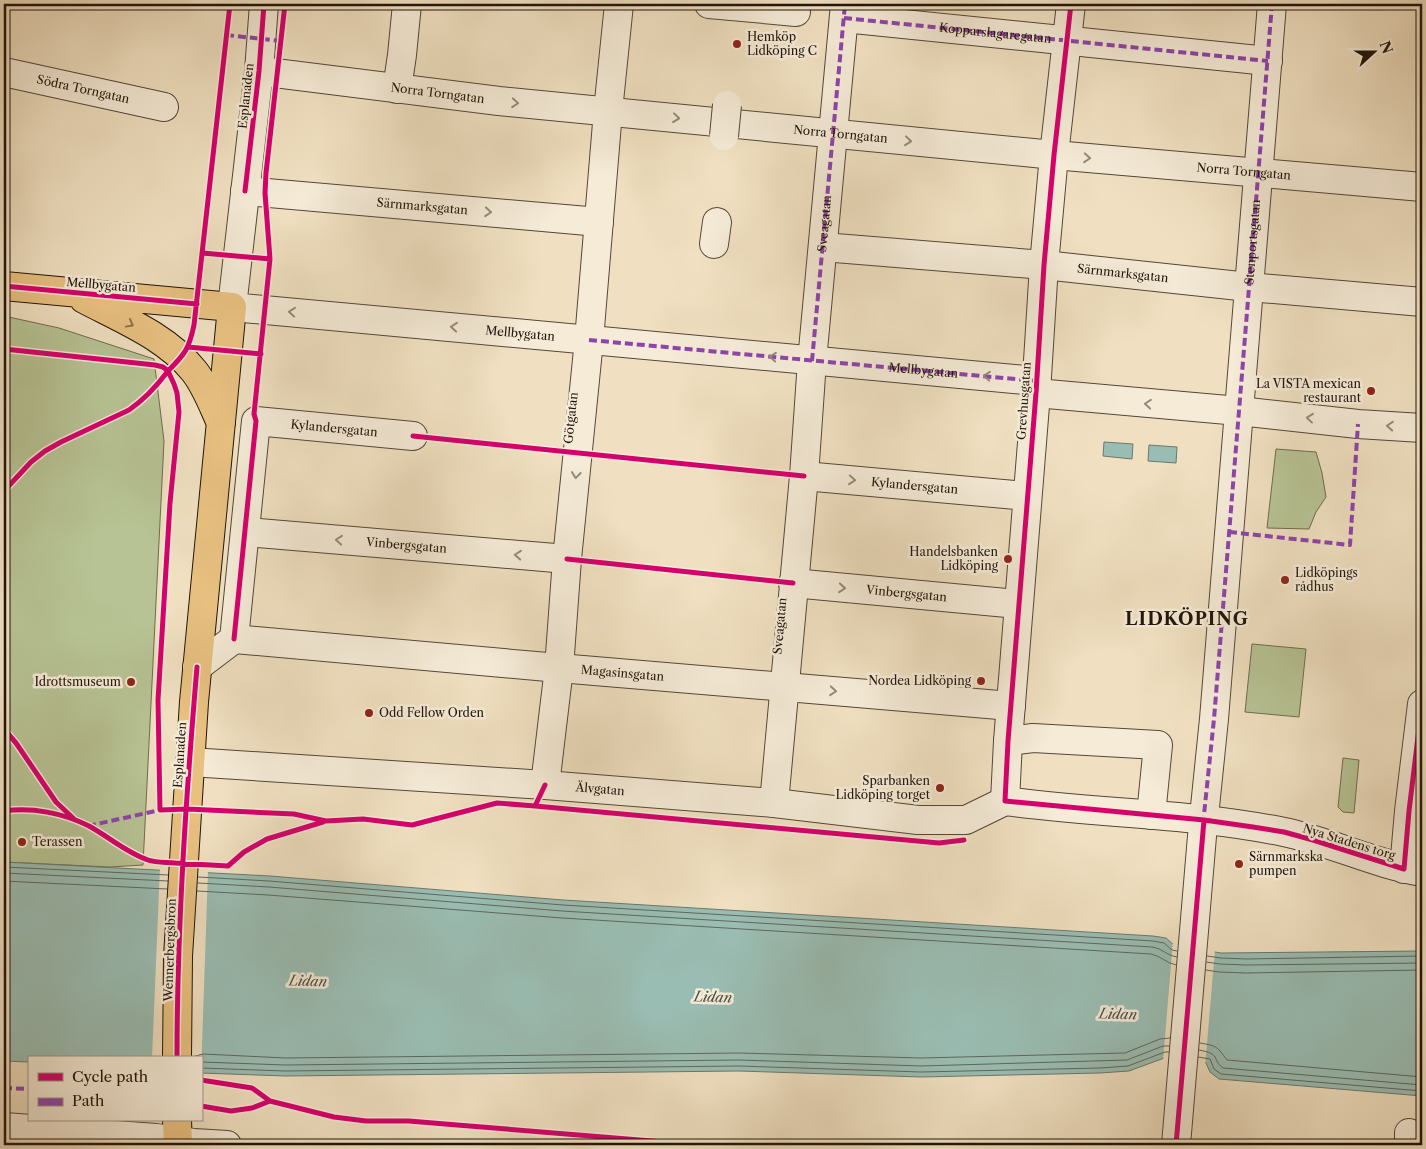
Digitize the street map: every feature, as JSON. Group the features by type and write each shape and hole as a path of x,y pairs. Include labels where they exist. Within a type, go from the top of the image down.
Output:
{"main road":[{"name":"Mellbygatan","path":"4,286 232,307"},
{"path":"72,292 158,340 182,357 195,373 221,423"},
{"name":"Esplanaden","path":"184,843 197,667 232,307"},
{"name":"Wennerbergsbron","path":"177,1056 178,956 184,843"}],"street":[{"name":"Esplanaden","path":"232,307 259,71 264,4"},
{"path":"397,89 407,4"},
{"name":"Götgatan","path":"545,785 558,668 619,4"},
{"path":"709,4 796,12"},
{"name":"Grevhusgatan","path":"1005,801 1044,264 1070,4"},
{"name":"Stenportsgatan","path":"1176,1145 1215,709 1272,4"},
{"name":"Kopparslagaregatan","path":"845,11 1067,40 1268,60"},
{"name":"Sveagatan","path":"774,803 804,476 812,361 845,11"},
{"name":"Norra Torngatan","path":"259,71 499,102 1054,155 1422,187"},
{"name":"Södra Torngatan","path":"4,72 164,107"},
{"path":"724,136 727,105"},
{"name":"Särnmarksgatan","path":"245,191 599,222"},
{"name":"Särnmarksgatan","path":"823,247 1044,264 1249,287 1422,302"},
{"name":"Mellbygatan","path":"232,307 812,361 1036,387 1239,416 1422,428"},
{"name":"Kylandersgatan","path":"246,532 256,421 413,436"},
{"name":"Kylandersgatan","path":"804,476 1027,496"},
{"path":"197,667 234,639 246,532"},
{"name":"Vinbergsgatan","path":"246,532 567,559"},
{"name":"Vinbergsgatan","path":"793,583 1018,604"},
{"name":"Magasinsgatan","path":"234,639 1011,706"},
{"name":"Nya Stadens torg","path":"1005,801 1204,820 1284,832 1413,870 1409,811 1420,744 1422,704"},
{"path":"1008,741 1033,738 1158,744 1151,815"},
{"name":"Älvgatan","path":"190,762 545,785 774,803 918,820 966,820 1005,801"},
{"path":"4,1127 156,1138 177,1136 227,1145"}],"green space":[{"path":"4,316 59,328 154,359 164,441 143,865 110,867 4,862"},
{"path":"1276,449 1316,452 1326,497 1316,512 1309,529 1267,528"},
{"path":"1252,644 1306,649 1299,717 1245,712"},
{"path":"1343,758 1359,760 1354,813 1343,812 1338,807"}],"water":[{"path":"1104,442 1133,444 1132,459 1103,456"},
{"path":"1149,445 1177,447 1176,463 1148,461"},
{"name":"Lidan","path":"4,862 270,876 563,900 1153,936 1166,938 1174,945 1221,953 1422,951 1422,1096 1219,1079 1210,1072 1206,1063 1167,1057 1129,1071 921,1077 739,1071 285,1076 202,1073 202,1056 28,1056 28,1062 4,1061"}],"pier":[{"path":"160,867 208,870 202,1056 152,1056"},
{"path":"1173,941 1175,943 1215,950 1205,1067 1205,1065 1167,1059 1163,1061"}],"marked path":[{"path":"812,361 845,4"},
{"path":"1203,824 1214,719 1272,4"},
{"path":"844,18 1268,61"},
{"path":"226,35 281,41"},
{"path":"589,340 1036,381"},
{"path":"1229,532 1350,545 1358,424"},
{"path":"88,826 160,810"},
{"path":"4,1088 28,1089"}],"cycle path":[{"path":"230,4 194,325 186,351 168,371 177,393 179,412 170,503 158,700 160,810 187,809 294,814 326,821 363,819 412,825 497,803 535,806 545,785"},
{"path":"245,191 259,71 264,4"},
{"path":"234,639 270,259 265,193 266,173 285,4"},
{"path":"1071,4 1044,265 1005,801 1204,820 1284,832 1404,869 1422,704"},
{"path":"202,253 270,259"},
{"path":"4,286 197,304"},
{"path":"188,347 261,354"},
{"path":"4,349 155,365 163,367 168,371 135,406 45,451 31,462 4,491"},
{"path":"413,436 804,476"},
{"path":"567,559 793,583"},
{"path":"177,1056 183,862 197,667"},
{"path":"4,729 16,743 56,802 74,819"},
{"path":"535,806 939,843 964,840"},
{"path":"4,811 47,812 79,821 140,857 151,861 228,866 244,852 267,839 323,822"},
{"path":"1176,1145 1204,820"},
{"path":"202,1080 252,1088 270,1101 334,1117 366,1121 409,1121 701,1145"},
{"path":"202,1106 231,1111 252,1108 270,1101"}],"place":[{"name":"Hemköp Lidköping C","path":"737,44"},
{"name":"La VISTA mexican restaurant","path":"1371,391"},
{"name":"Handelsbanken Lidköping","path":"1008,559"},
{"name":"Lidköpings rådhus","path":"1285,580"},
{"name":"Nordea Lidköping","path":"981,681"},
{"name":"Idrottsmuseum","path":"131,682"},
{"name":"Odd Fellow Orden","path":"369,713"},
{"name":"Sparbanken Lidköping torget","path":"940,788"},
{"name":"Terassen","path":"22,842"},
{"name":"Särnmarkska pumpen","path":"1239,864"}],"district":[{"name":"LIDKÖPING","path":"1187,619"}]}
